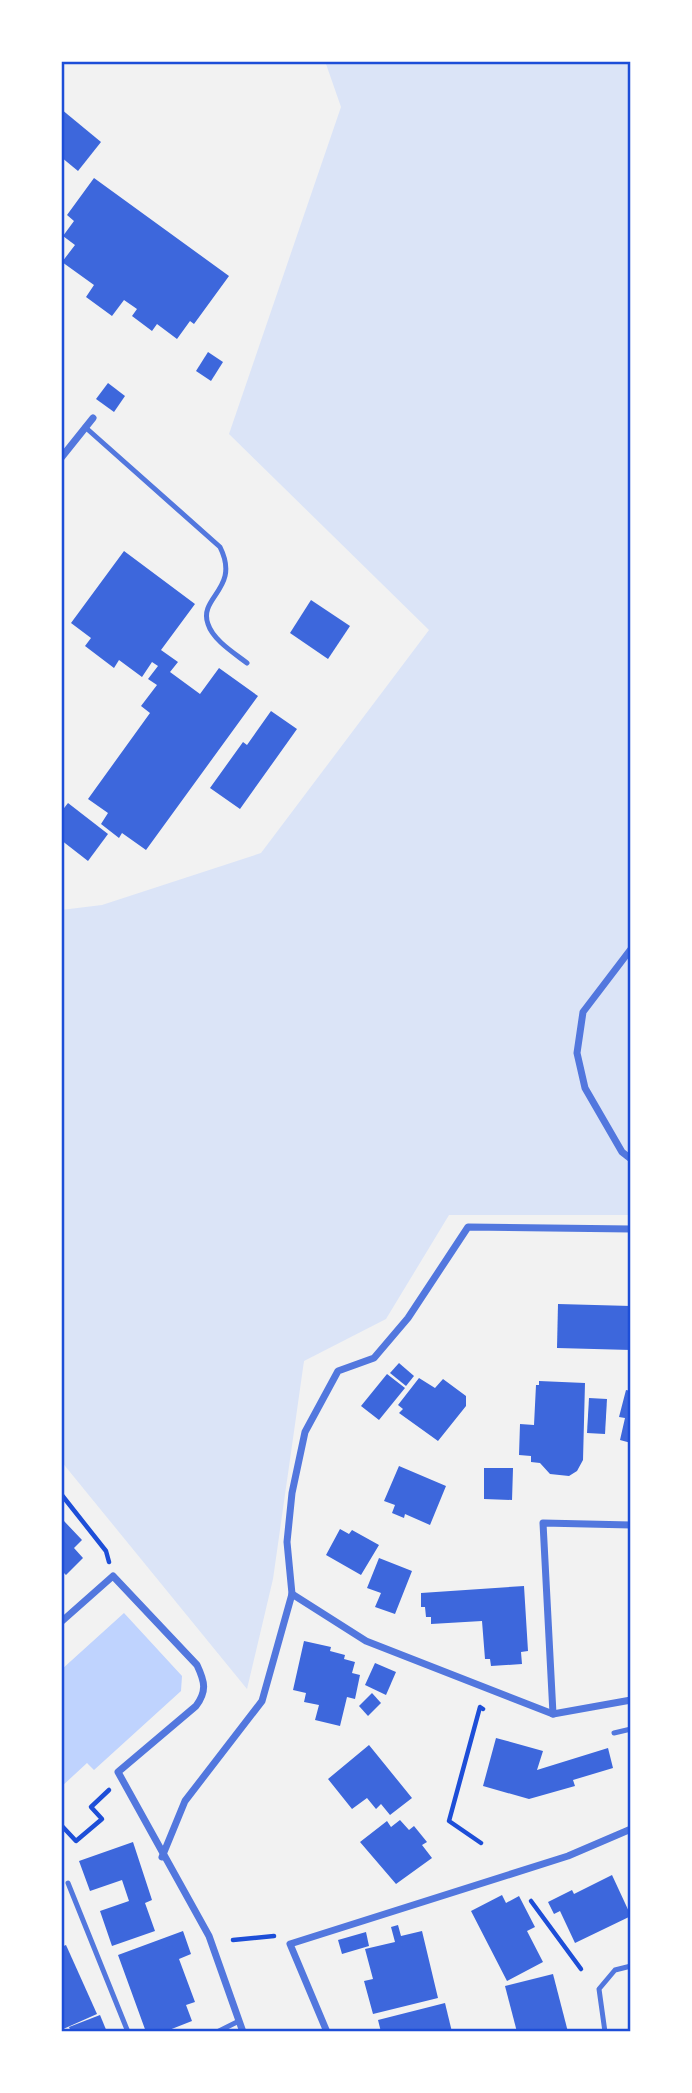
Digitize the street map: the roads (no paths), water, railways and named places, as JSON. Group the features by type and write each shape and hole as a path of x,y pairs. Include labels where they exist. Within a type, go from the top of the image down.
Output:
{"street":[{"path":"61,458 93,418"},
{"path":"631,949 583,1012 577,1053 585,1088 622,1152 631,1159"},
{"path":"162,1857 185,1801 262,1700 292,1594 287,1542 292,1493 305,1432 338,1371 374,1358 408,1318 468,1227 631,1229"},
{"path":"553,1714 543,1523 631,1525"},
{"path":"61,1622 113,1576 197,1665 205,1680 204,1695 196,1706 118,1772 162,1857 209,1936 243,2032"},
{"path":"292,1594 366,1642 553,1714 631,1700"},
{"path":"327,2032 290,1944 568,1856 631,1829"}],"lane":[{"path":"85,427 220,547 228,563 226,576 207,610 208,624 218,639 247,663"},
{"path":"614,1732 631,1729"},
{"path":"68,1883 128,2032"},
{"path":"605,2032 599,1989 615,1970 631,1966"},
{"path":"217,2032 239,2021"}],"water":[{"path":"124,1613 182,1676 181,1691 94,1770 87,1763 61,1787 61,1670"}]}
